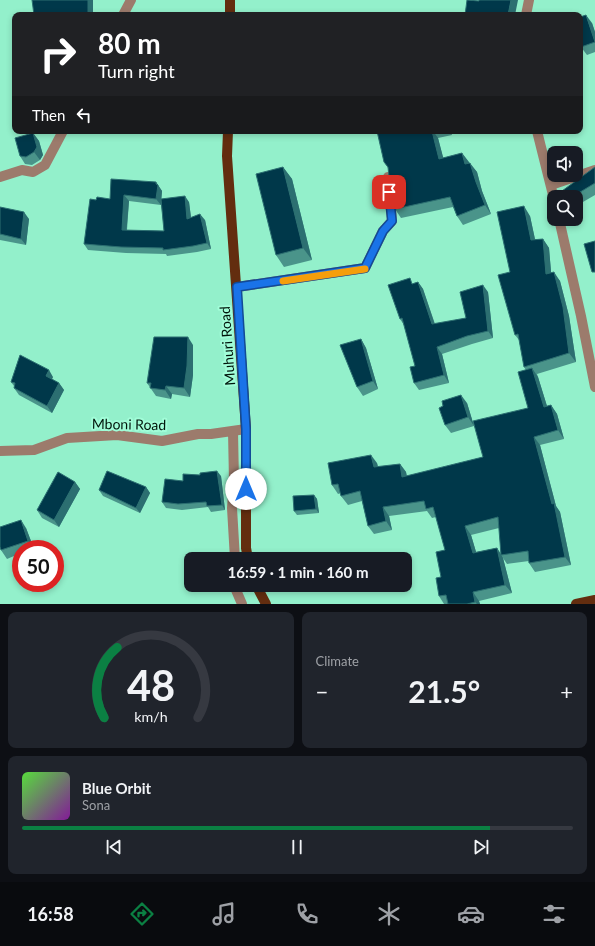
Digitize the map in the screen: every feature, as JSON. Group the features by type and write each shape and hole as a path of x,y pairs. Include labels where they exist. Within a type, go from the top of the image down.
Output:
{"main road":[{"path":"230,0 230,12"},
{"name":"Muhuri Road","path":"228,134 227,156 246,429 247,552"},
{"path":"260,592 266,604"},
{"path":"576,604 595,600"}],"street":[{"path":"125,12 131,0"},
{"path":"527,12 529,0"},
{"path":"0,177 22,170 33,172 45,166 61,134"},
{"path":"539,134 552,190"},
{"path":"551,185 595,170"},
{"path":"237,287 365,268 383,231 392,221 388,177"},
{"path":"561,226 595,387"},
{"name":"Mboni Road","path":"0,451 34,450 67,438 117,435 162,441 198,434 211,434 246,429"},
{"path":"233,431 234,482 232,508 235,552"},
{"path":"237,592 242,604"}],"building":[{"path":"32,0 88,0 88,12 34,12"},
{"path":"467,0 511,0 509,12 465,12"},
{"path":"586,15 595,42 583,46 583,16"},
{"path":"33,134 37,147 34,152 26,157 20,156 15,138"},
{"path":"378,134 433,134 439,159 462,153 465,164 470,163 485,205 457,216 450,197 395,209 390,187 388,167 384,162"},
{"path":"283,167 303,248 276,255 256,174"},
{"path":"595,167 595,183 583,190 563,190 574,182 583,182 583,176"},
{"path":"111,179 156,182 158,185 156,199 124,195 122,230 164,231 161,199 185,196 187,219 200,214 207,243 163,250 163,248 84,244 90,199 96,200 97,197 110,199"},
{"path":"524,206 531,240 543,239 546,274 554,272 563,307 569,353 524,367 518,334 515,335 498,275 510,272 497,212"},
{"path":"0,207 24,212 21,239 0,234"},
{"path":"595,241 595,272 592,272 584,244"},
{"path":"410,278 412,284 418,282 432,324 466,318 460,292 483,285 488,331 467,336 437,347 444,375 414,383 410,367 415,366 402,318 400,319 388,285"},
{"path":"154,337 188,337 187,366 184,388 166,386 165,390 150,388 151,383 147,383"},
{"path":"361,339 373,381 357,387 340,345"},
{"path":"20,355 49,370 46,376 59,383 47,406 14,388 15,383 11,382"},
{"path":"532,368 544,407 551,405 558,430 534,437 552,504 554,503 565,557 529,563 528,551 501,555 498,517 465,526 473,553 497,548 505,585 473,592 475,602 467,604 448,604 446,595 439,596 436,578 441,577 436,552 445,550 433,507 426,509 424,501 383,507 386,521 368,526 360,491 341,496 338,484 332,485 328,463 371,455 374,467 400,464 402,477 483,457 473,421 528,408 518,372"},
{"path":"461,395 468,417 445,425 439,408 443,406 442,401"},
{"path":"107,471 146,487 136,508 99,490"},
{"path":"217,471 222,505 207,506 206,502 178,504 162,502 165,479 183,481 183,474 200,475 200,473"},
{"path":"58,472 75,482 54,520 37,510"},
{"path":"314,495 316,509 294,511 293,496"},
{"path":"21,520 28,540 12,540 12,546 1,550 0,527"}],"slow traffic":[{"path":"283,281 365,269"}],"route":[{"path":"246,489 246,429 237,287 365,268 383,231 392,221 389,192"}]}
